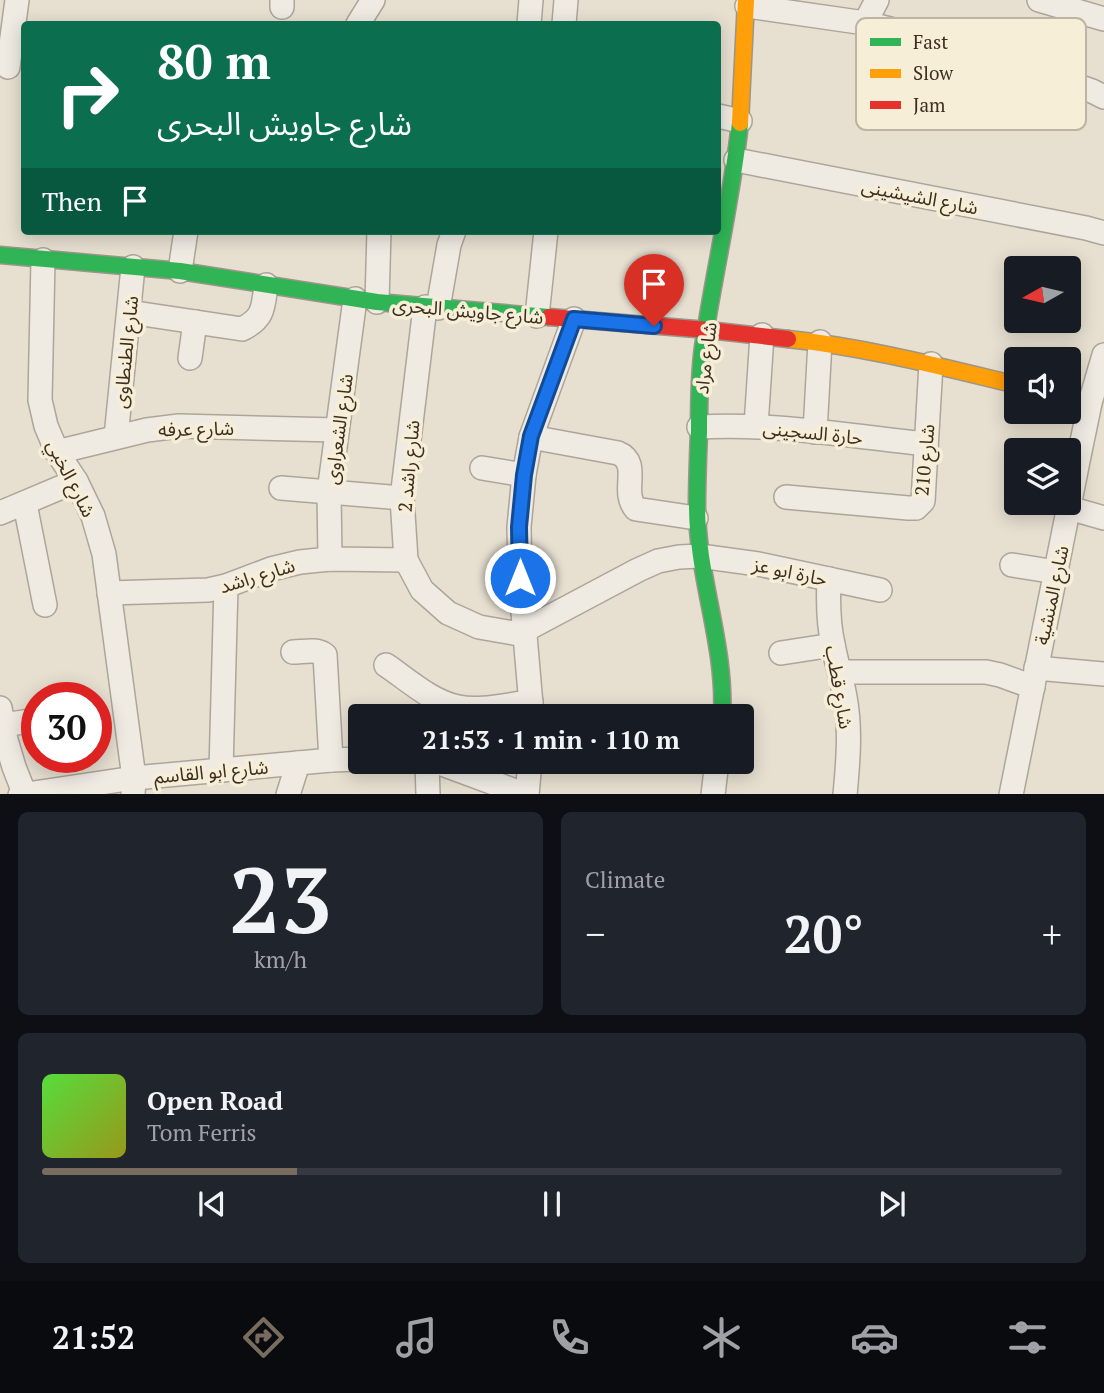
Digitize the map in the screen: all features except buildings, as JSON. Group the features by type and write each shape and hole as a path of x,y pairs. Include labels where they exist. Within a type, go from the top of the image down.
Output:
{"street":[{"path":"360,21 373,0"},
{"path":"529,21 531,0"},
{"path":"564,21 566,0"},
{"path":"867,18 877,0"},
{"path":"1039,0 1104,19"},
{"path":"747,3 856,22"},
{"name":"شارع مراد","path":"722,704 719,653 700,556 696,518 701,367 736,160 747,3"},
{"path":"11,10 11,67"},
{"path":"1086,89 1104,97"},
{"path":"721,118 740,121"},
{"name":"شارع الشيشينى","path":"736,160 1104,233"},
{"path":"180,271 185,235"},
{"name":"شارع الشعراوى","path":"330,559 329,492 337,430 378,235"},
{"name":"شارع راشد 2","path":"453,235 432,308 402,498 406,560 422,590 448,613 479,627 525,633"},
{"path":"537,316 546,235"},
{"name":"شارع جاويش البحرى","path":"0,255 180,271 432,308 708,330 820,342 931,363 1004,382"},
{"name":"شارع الخبي","path":"43,260 40,400 46,426 57,452 76,481 93,516 104,554 134,786"},
{"name":"شارع الطنطاوى","path":"116,437 133,267"},
{"path":"129,312 242,329 255,323 263,310 266,285"},
{"path":"531,704 520,578 519,540 524,475 531,436 574,319"},
{"path":"190,358 195,322"},
{"path":"756,426 762,335"},
{"path":"815,432 820,342"},
{"name":"شارع المنشية","path":"1081,443 1089,399 1104,355"},
{"name":"شارع 210","path":"786,497 916,508 923,501 931,363"},
{"name":"شارع عرفه","path":"57,452 147,430 178,426 337,430"},
{"name":"حارة السجينى","path":"699,427 756,426 926,444"},
{"path":"531,436 625,456 630,469 629,496 636,509 696,518"},
{"path":"482,468 524,475"},
{"path":"0,513 76,481"},
{"path":"281,488 402,498"},
{"path":"25,504 46,605"},
{"path":"1081,511 1104,518"},
{"name":"شارع المنشية","path":"1011,794 1068,515"},
{"name":"حارة ابو عز","path":"525,633 638,569 679,557 700,556 758,564 880,590"},
{"name":"شارع راشد","path":"109,593 208,590 300,562 330,559 406,560"},
{"path":"1012,565 1056,572"},
{"name":"شارع قطب","path":"829,579 829,623 848,721 845,794"},
{"path":"221,770 226,586"},
{"path":"781,653 833,645"},
{"path":"293,652 316,651 325,655 331,760"},
{"path":"386,665 446,704"},
{"path":"840,672 972,671 1034,678 1104,674"},
{"path":"21,719 2,717 14,767 24,794"},
{"name":"شارع ابو القاسم","path":"24,794 134,786 221,770 348,759"},
{"path":"288,794 298,763"},
{"path":"428,774 428,794"},
{"path":"471,774 526,794 528,774"},
{"path":"713,794 715,774"}],"traffic: fast":[{"path":"722,704 720,663 698,533 700,390 703,347 740,123"},
{"path":"0,255 180,271 377,302 549,317"}],"traffic: slow":[{"path":"740,123 746,0"},
{"path":"788,339 875,352 1004,382"}],"traffic: jam":[{"path":"549,317 788,339"}],"route":[{"path":"520,578 519,527 531,436 574,319 654,326"}]}
